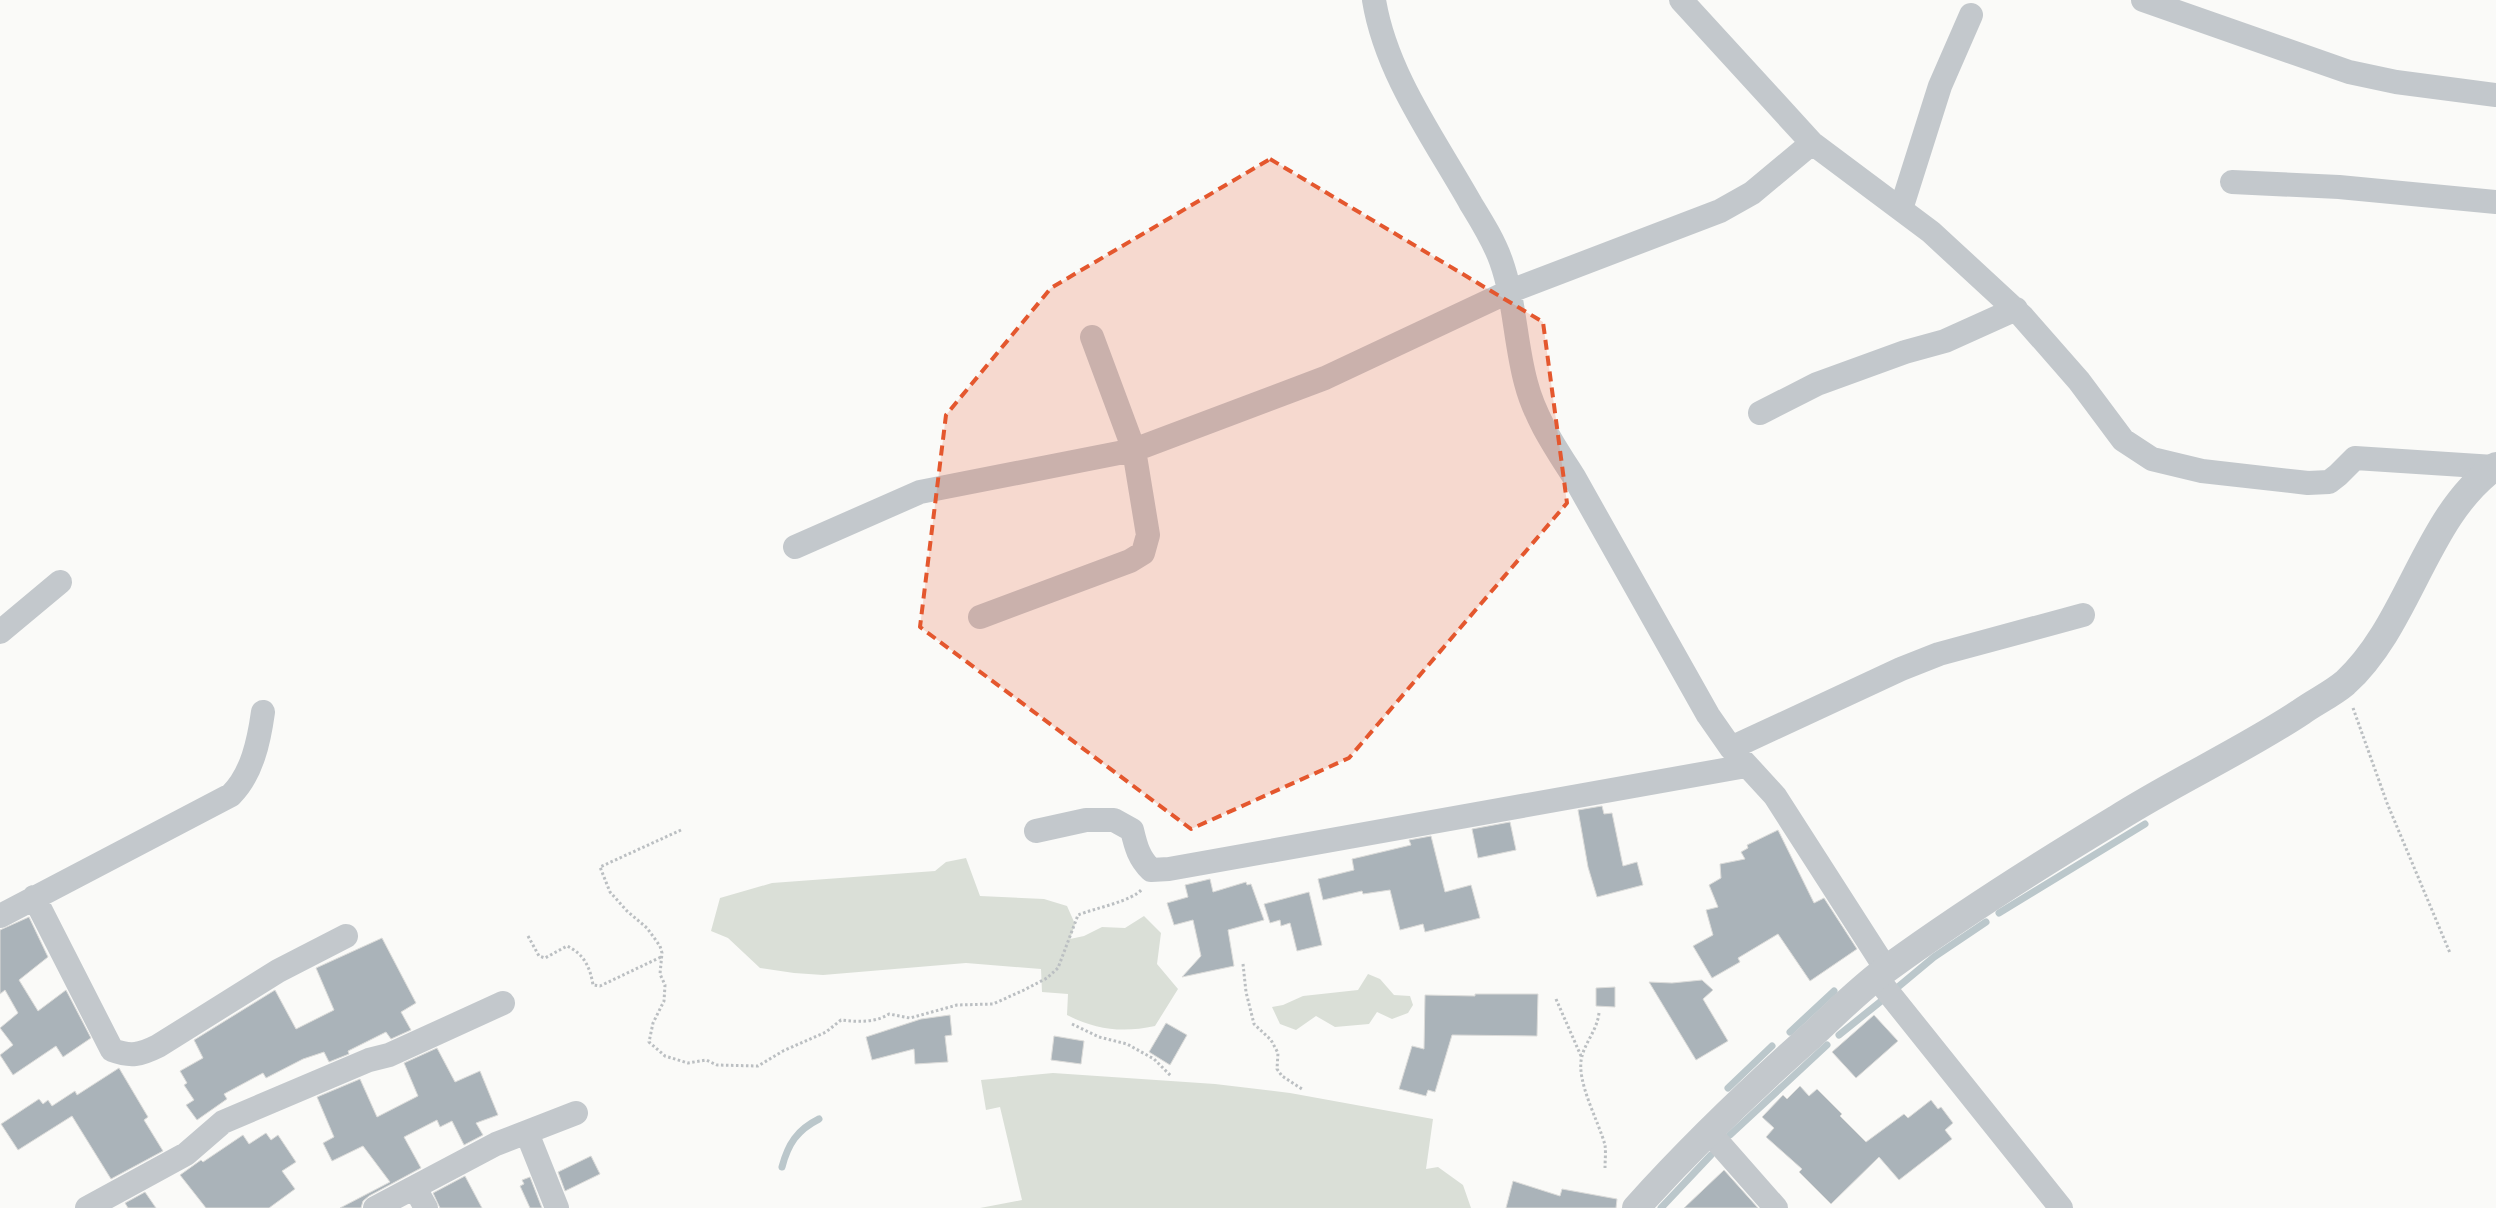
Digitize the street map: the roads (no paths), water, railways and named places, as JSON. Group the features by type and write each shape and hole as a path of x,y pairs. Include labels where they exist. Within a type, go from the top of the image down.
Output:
{"street":[{"path":"1374,0 1387,48 1401,79 1484,225 1501,261 1526,382 1534,407 1690,686 1731,748 1775,796 1881,973 2061,1208"},
{"path":"1681,0 1812,143 1931,232 2016,309 2080,381 2123,440 2152,459 2202,471 2308,484 2329,482 2355,458 2495,467"},
{"path":"2143,0 2349,72 2396,82 2496,95"},
{"path":"1900,208 1940,86 1971,14"},
{"path":"795,547 920,492 1134,450 1325,378 1508,292 1720,211 1752,193 1812,143"},
{"path":"2232,182 2339,187 2496,202"},
{"path":"1760,413 1817,384 1905,352 1946,341 2016,309"},
{"path":"980,617 1130,561 1143,553 1148,535 1134,450 1092,337"},
{"path":"1636,1208 1709,1132 1778,1066 1881,973 2117,818 2277,728 2344,684 2363,663 2405,600 2450,512 2482,476 2495,467"},
{"path":"0,632 60,582"},
{"path":"1731,748 1901,669 1939,654 2083,615"},
{"path":"0,916 231,795 242,784 258,740 263,712"},
{"path":"1036,831 1086,820 1114,820 1132,830 1136,851 1151,870 1169,869 1746,766"},
{"path":"34,898 112,1050 126,1055 138,1056 158,1046 278,971 346,936"},
{"path":"87,1208 186,1154 223,1122 370,1060 388,1055 504,1003"},
{"path":"375,1208 421,1198 496,1144 576,1113"},
{"path":"1709,1132 1776,1208"},
{"path":"527,1133 557,1208"}],"waterway":[{"path":"1999,913 2145,824"},
{"path":"1898,987 1934,957 1986,922"},
{"path":"1790,1032 1834,991"},
{"path":"1839,1035 1885,998"},
{"path":"1730,1135 1827,1045"},
{"path":"1728,1088 1772,1046"},
{"path":"782,1167 794,1138 811,1123 819,1119"},
{"path":"1661,1208 1711,1155"}]}
